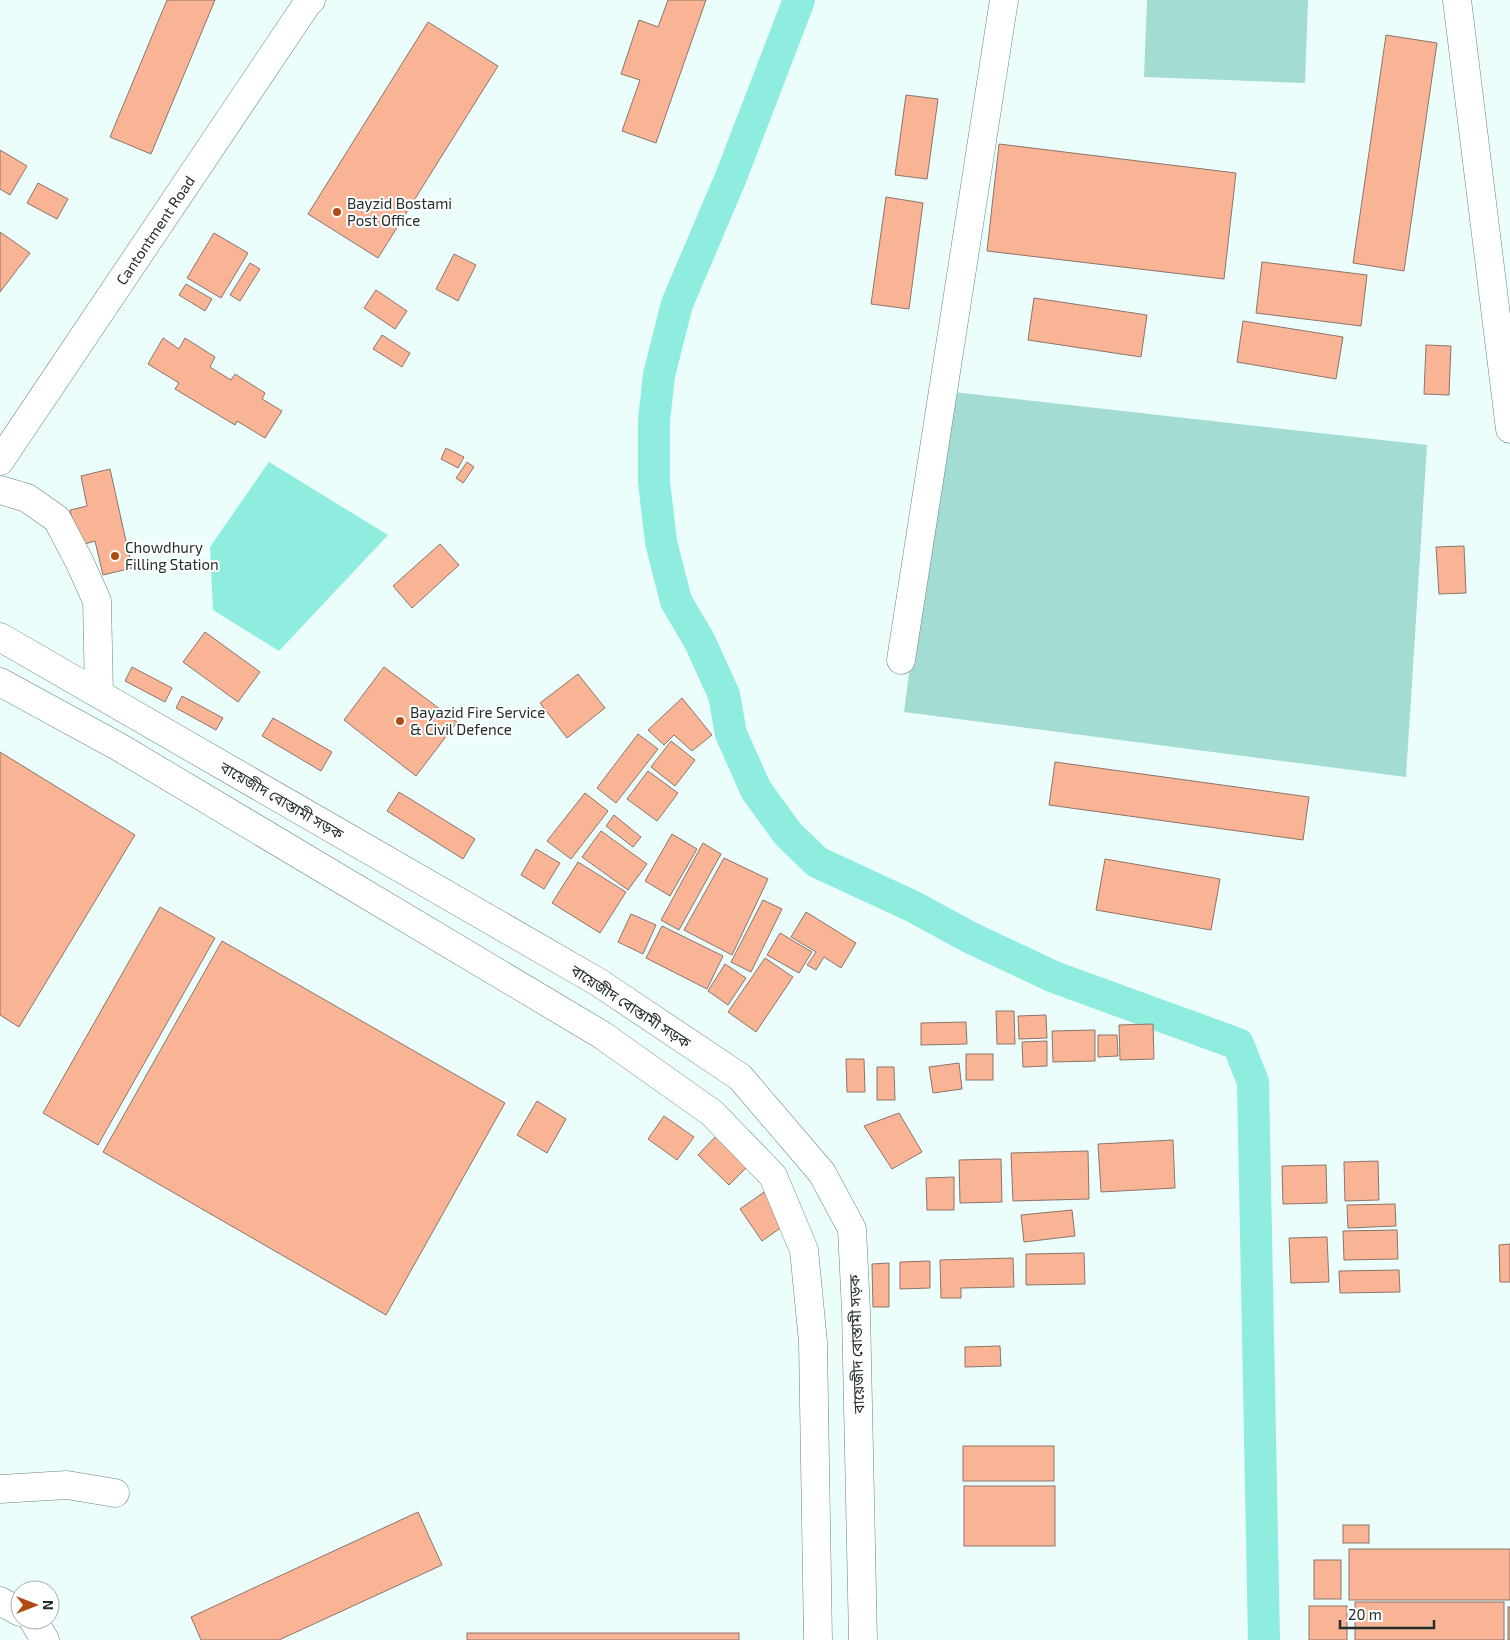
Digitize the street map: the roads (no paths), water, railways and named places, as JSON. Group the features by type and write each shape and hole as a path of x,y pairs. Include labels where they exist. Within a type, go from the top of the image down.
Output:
{"main road":[{"name":"Cantontment Road","path":"0,461 301,12 311,0"},
{"path":"901,660 1004,0"},
{"path":"1457,0 1510,429"},
{"path":"0,490 28,498 57,519 80,563 97,601 99,694"},
{"name":"বায়েজীদ বোস্তামী সড়ক","path":"0,636 598,982 740,1077 822,1173 852,1229 856,1311 863,1640"},
{"path":"0,682 119,747 602,1035 712,1113 773,1176 804,1250 813,1342 818,1640"},
{"path":"0,1489 67,1485 115,1492"}],"waterway":[{"path":"799,0 731,177 677,304 659,375 654,420 654,482 661,542 676,601 700,642 724,695 731,734 756,790 788,834 817,862 914,907 969,937 1054,977 1238,1044 1253,1082 1264,1640"}],"place":[{"name":"Bayzid Bostami Post Office","path":"337,212"},
{"name":"Chowdhury Filling Station","path":"115,556"},
{"name":"Bayazid Fire Service & Civil Defence","path":"400,721"}]}
